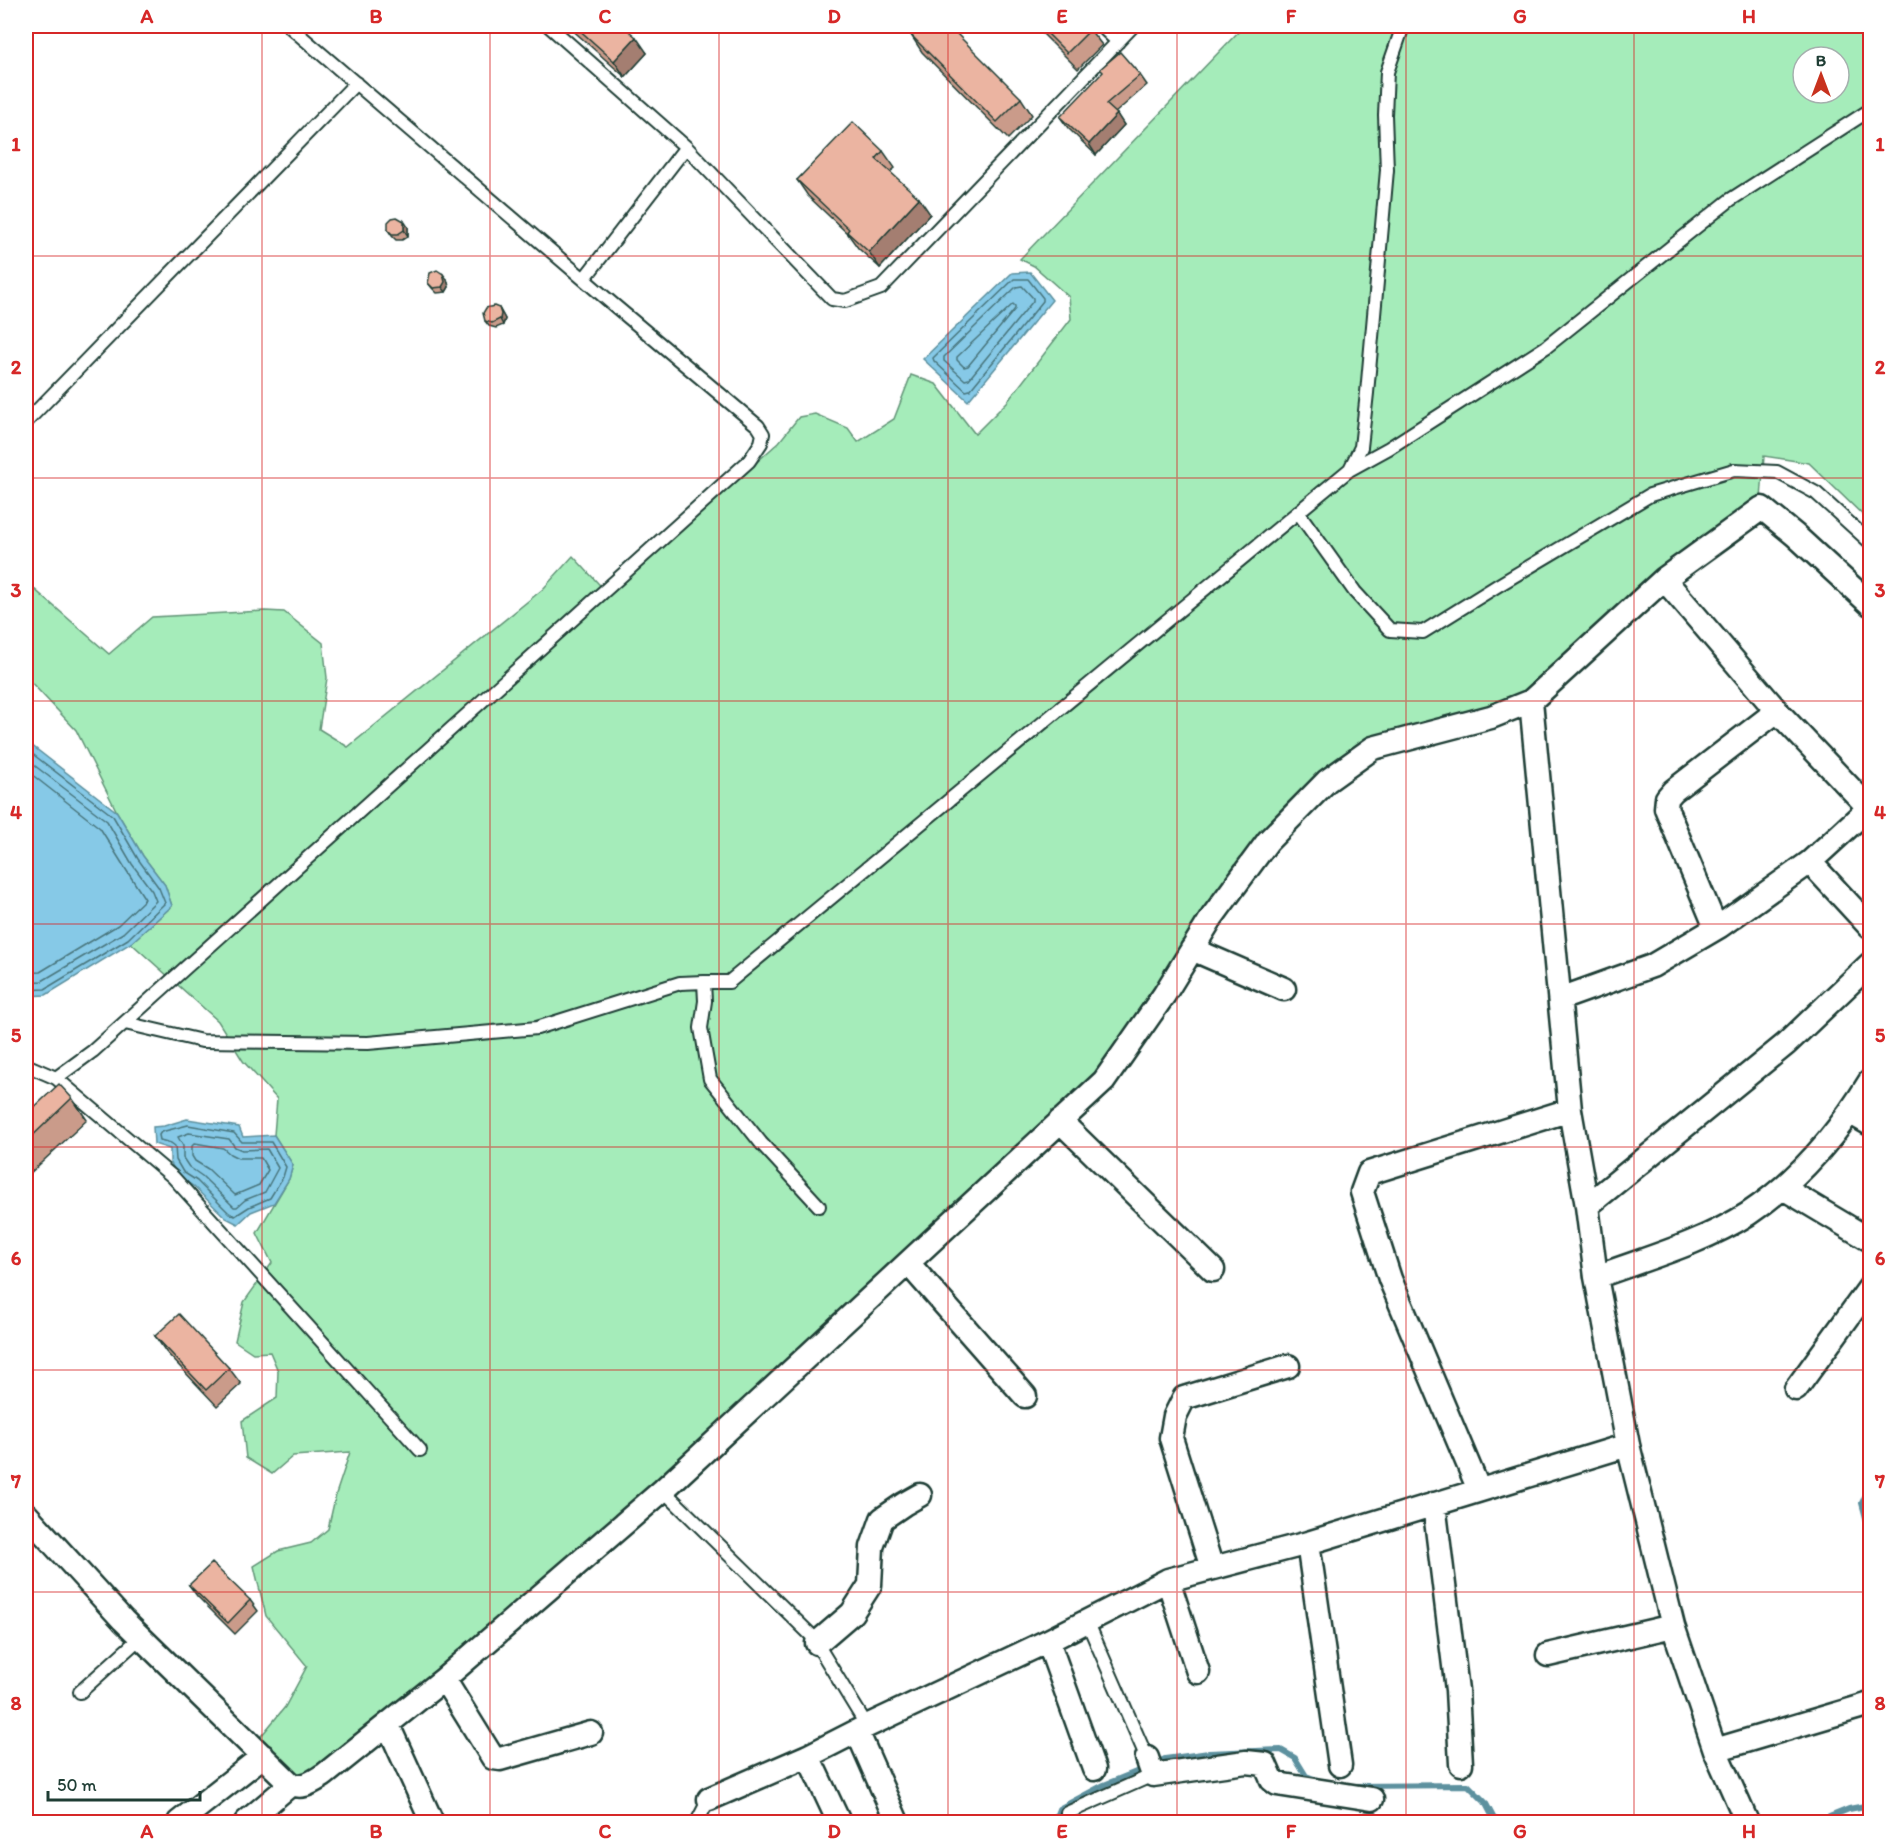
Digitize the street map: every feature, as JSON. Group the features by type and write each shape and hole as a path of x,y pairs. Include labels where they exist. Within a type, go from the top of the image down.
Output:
{"street":[{"path":"26,1514 141,1637 291,1784 299,1787 307,1785 388,1725 444,1679 663,1490 1104,1081 1164,995 1212,917 1268,841 1327,781 1373,748 1491,717 1531,701 1664,579 1762,508 1870,604"},
{"path":"1560,999 1641,971 1716,928 1810,862 1870,808 1777,711 1664,579"},
{"path":"1531,701 1570,1110 1587,1206 1596,1277 1628,1445 1673,1626 1715,1750 1745,1817"},
{"path":"1716,928 1666,808 1667,798 1777,711"},
{"path":"1810,862 1870,927"},
{"path":"1192,949 1284,989"},
{"path":"1587,1206 1786,1044 1870,964"},
{"path":"1596,1277 1672,1249 1722,1227 1746,1214 1783,1188 1861,1118 1870,1081"},
{"path":"1479,1490 1390,1279 1362,1192 1369,1173 1570,1110"},
{"path":"1060,1121 1213,1270"},
{"path":"1783,1188 1870,1240"},
{"path":"909,1263 1025,1396"},
{"path":"1796,1389 1870,1287"},
{"path":"1212,1568 1171,1438 1175,1416 1184,1398 1288,1366"},
{"path":"709,1798 808,1756 862,1728 1048,1641 1168,1580 1308,1543 1628,1445"},
{"path":"817,1643 852,1613 870,1585 872,1547 882,1519 920,1495"},
{"path":"1434,1504 1456,1690 1461,1764"},
{"path":"1308,1543 1340,1766"},
{"path":"1168,1580 1198,1672"},
{"path":"1548,1655 1673,1626"},
{"path":"1048,1641 1094,1769"},
{"path":"444,1679 493,1758 500,1759 591,1733"},
{"path":"1715,1750 1870,1704"},
{"path":"388,1725 432,1822"},
{"path":"862,1728 897,1822"},
{"path":"179,1822 263,1756"},
{"path":"808,1756 839,1822"},
{"path":"1150,1767 1259,1762 1265,1764 1272,1780 1277,1784 1372,1799"},
{"path":"246,1822 291,1784"}],"lane":[{"path":"56,1078 93,1051 125,1023 749,460 761,443 763,435 758,426 289,26"},
{"path":"549,26 687,147 832,299 845,301 881,288 1134,26"},
{"path":"1101,26 1118,42"},
{"path":"1349,470 1361,447 1367,393 1387,170 1385,115 1387,72 1403,26"},
{"path":"26,422 356,83"},
{"path":"125,1023 202,1041 368,1043 537,1028 680,983 729,982 1349,470 1389,448 1546,347 1730,200 1870,110"},
{"path":"584,279 687,147"},
{"path":"1298,512 1355,592 1390,630 1423,632 1650,495 1734,470 1777,472 1816,493 1870,542"},
{"path":"704,982 705,1001 701,1028 710,1079 761,1143 819,1206"},
{"path":"26,1065 56,1078 173,1177 420,1450"},
{"path":"663,1490 812,1636 862,1728"},
{"path":"1066,1822 1067,1813 1150,1767 1087,1621"},
{"path":"80,1692 141,1637"},
{"path":"697,1822 709,1798"}],"green space":[{"path":"1244,26 1870,26 1870,522 1809,463 1764,456 1761,500 1528,696 1322,776 1097,1077 655,1488 439,1674 300,1780 257,1741 285,1707 307,1666 266,1616 254,1566 278,1551 311,1543 328,1529 336,1494 350,1452 293,1456 272,1474 246,1458 242,1421 277,1398 278,1371 270,1352 253,1353 235,1341 244,1302 272,1263 257,1233 289,1179 293,1165 274,1135 277,1099 243,1061 218,1021 131,943 172,906 165,885 143,856 117,812 76,730 26,677 26,582 109,654 152,617 284,612 323,643 327,678 319,729 348,747 543,589 573,556 609,595 779,442 799,417 815,414 848,428 858,442 894,419 911,375 936,384 975,434 1007,402 1071,319 1069,297 1034,266 1020,259"}],"water":[{"path":"1030,272 1052,300 968,401 923,359 1012,273"},
{"path":"26,741 117,812 143,856 165,885 172,906 131,943 46,995 26,996"},
{"path":"187,1119 239,1127 243,1137 274,1135 293,1165 289,1179 274,1203 251,1212 238,1224 226,1218 193,1186 179,1177 170,1162 170,1149 154,1144 153,1127"}],"building":[{"path":"575,26 623,26 636,37 614,61"},
{"path":"921,26 949,26 1021,98 997,122 911,35"},
{"path":"1040,26 1087,26 1091,29 1067,53"},
{"path":"1120,52 1140,75 1106,104 1117,114 1089,144 1060,117 1103,72 1100,69"},
{"path":"853,122 883,151 876,159 919,198 869,252 847,232 849,229 797,180"},
{"path":"397,217 404,221 404,230 398,234 392,234 388,230 388,222"},
{"path":"437,270 443,274 445,282 442,287 433,288 428,283 430,273"},
{"path":"494,306 499,308 500,319 492,323 485,321 483,313 486,308"},
{"path":"59,1084 72,1098 26,1142 26,1113"},
{"path":"179,1314 229,1368 206,1390 155,1336"},
{"path":"212,1563 250,1600 228,1623 189,1585"}],"waterway":[{"path":"1870,1486 1862,1503 1870,1531"},
{"path":"1155,1764 1165,1759 1209,1753 1281,1750 1295,1758 1306,1776 1320,1781"},
{"path":"1054,1822 1059,1809 1104,1785 1146,1768"},
{"path":"1353,1786 1468,1785 1485,1802 1494,1819 1505,1822"},
{"path":"1817,1822 1849,1809 1870,1805"},
{"path":"1628,1822 1712,1817 1739,1819"},
{"path":"1752,1820 1788,1822"}]}
